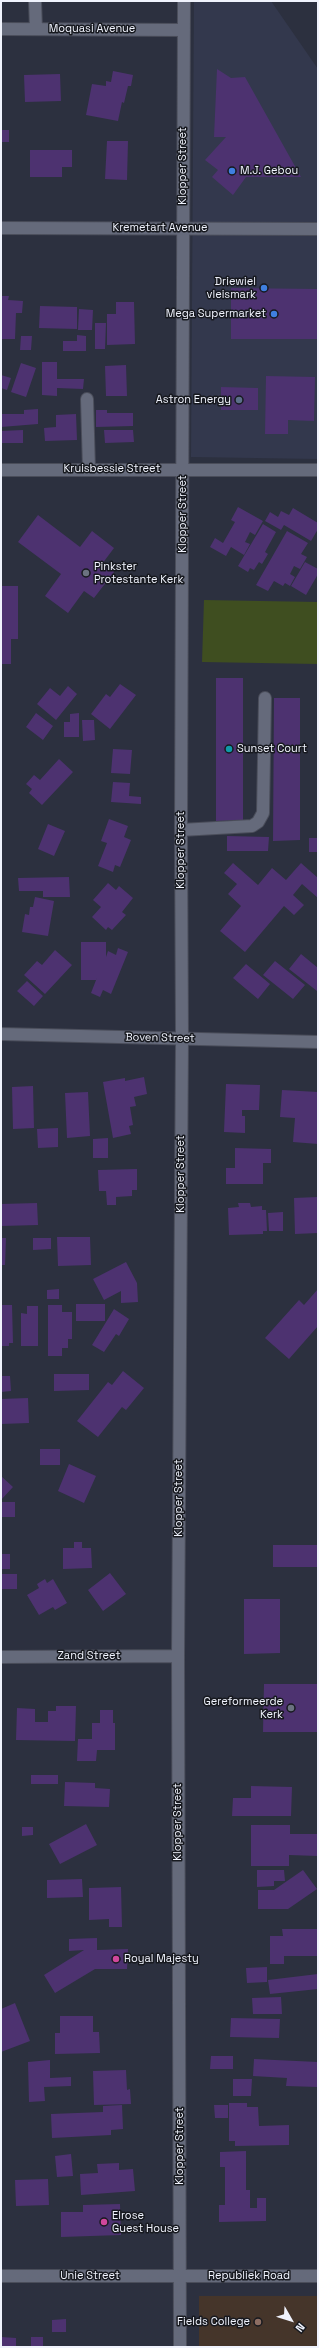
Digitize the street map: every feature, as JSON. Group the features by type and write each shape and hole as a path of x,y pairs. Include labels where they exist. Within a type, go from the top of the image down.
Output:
{"street":[{"path":"35,1 36,29"},
{"name":"Klopper Street","path":"180,2347 178,1656 182,1038 181,830 184,1"},
{"name":"Moquasi Avenue","path":"1,29 184,30"},
{"name":"Kremetart Avenue","path":"1,228 318,229"},
{"path":"87,399 89,469"},
{"name":"Kruisbessie Street","path":"1,470 318,470"},
{"path":"181,830 252,826 258,822 262,813 265,698"},
{"name":"Boven Street","path":"1,1034 318,1042"},
{"name":"Zand Street","path":"1,1657 178,1656"},
{"name":"Unie Street","path":"1,2276 180,2276"},
{"name":"Republiek Road","path":"180,2276 318,2276"}],"shaded area":[{"path":"194,1 271,1 318,69 318,459 191,457"},
{"name":"Fields College","path":"199,2296 318,2296 318,2347 199,2347"}],"green space":[{"path":"204,600 318,602 318,664 202,662"}],"building":[{"path":"217,69 231,78 245,77 301,177 246,177 233,195 212,177 218,170 205,160 226,137 214,137"},
{"path":"113,71 133,75 131,86 128,86 124,103 122,102 118,121 86,115 92,84 106,86 106,81 111,82"},
{"path":"60,74 61,101 25,102 24,75"},
{"path":"1,130 9,130 9,142 1,142"},
{"path":"107,141 128,141 127,180 105,179"},
{"path":"30,150 72,150 72,167 62,167 62,177 30,177"},
{"name":"Mega Supermarket","path":"231,288 318,289 318,339 231,339"},
{"path":"1,296 9,296 8,300 23,301 22,313 16,313 15,339 1,339"},
{"path":"116,302 134,302 135,344 107,345 107,314 116,314"},
{"path":"40,306 77,307 77,329 39,328"},
{"path":"79,309 93,310 92,330 78,330"},
{"path":"95,323 106,323 105,349 95,349"},
{"path":"77,335 86,336 86,351 63,351 63,341 77,341"},
{"path":"21,336 32,336 31,350 20,350"},
{"path":"42,362 57,362 57,379 84,379 83,389 57,388 57,396 42,395"},
{"path":"21,363 36,368 26,397 11,392"},
{"path":"126,365 127,396 106,396 105,366"},
{"path":"1,375 11,378 7,390 1,388"},
{"path":"266,376 315,377 314,421 288,420 288,434 265,434"},
{"path":"221,387 258,388 258,410 221,410"},
{"path":"38,409 38,424 1,427 1,414 24,414 24,410"},
{"path":"96,410 107,410 107,413 133,413 133,426 96,427"},
{"path":"76,414 77,440 45,441 44,428 56,427 56,415"},
{"path":"23,430 23,443 1,443 1,431"},
{"path":"104,430 133,430 134,442 105,443"},
{"path":"238,507 263,521 255,535 250,532 245,542 250,544 244,555 231,547 226,556 210,547 215,538 223,543 235,522 231,520"},
{"path":"293,508 318,523 318,529 311,541 284,525 281,530 265,521 270,512 278,517 281,511 289,515"},
{"name":"Pinkster Protestante Kerk","path":"38,515 80,547 92,531 114,548 102,564 114,572 94,598 84,591 68,613 45,596 61,574 18,542"},
{"path":"263,524 276,532 265,552 268,554 262,564 259,562 254,570 250,568 248,572 238,566"},
{"path":"287,531 308,543 301,554 307,557 300,569 294,566 290,574 295,577 290,586 285,583 283,586 274,581 268,591 256,585"},
{"path":"305,562 318,569 318,574 306,595 291,586"},
{"path":"1,586 18,586 18,639 11,639 11,664 1,664"},
{"name":"Sunset Court","path":"216,678 243,678 243,820 216,821"},
{"path":"120,684 136,695 110,729 91,714 106,694 110,697"},
{"path":"68,686 77,694 56,720 37,704 50,688 60,696"},
{"path":"274,698 300,698 300,840 273,841"},
{"path":"36,713 53,726 43,740 26,727"},
{"path":"79,713 79,737 64,737 64,722 70,722 70,714"},
{"path":"82,720 94,720 95,740 83,741"},
{"path":"113,749 132,750 130,774 111,773"},
{"path":"59,759 73,772 42,805 29,793 32,789 26,784 34,775 40,780"},
{"path":"113,782 130,783 129,796 141,797 141,804 111,802"},
{"path":"109,819 128,826 124,837 131,840 120,867 115,865 113,872 98,866 107,843 101,841"},
{"path":"48,824 65,831 54,856 38,849"},
{"path":"227,836 269,837 268,851 227,851"},
{"path":"309,838 318,838 318,852 309,852"},
{"path":"233,863 258,885 272,868 286,880 301,863 318,878 318,898 302,884 293,895 304,905 294,915 284,906 245,952 220,931 241,906 228,894 237,884 224,873"},
{"path":"69,877 70,897 43,897 43,891 19,891 18,878"},
{"path":"108,883 116,890 119,886 133,898 122,912 126,915 112,930 108,927 106,930 92,917 101,907 93,900"},
{"path":"35,897 54,901 48,936 22,932 25,914 29,915 30,907 33,907"},
{"path":"81,942 106,942 106,957 108,951 116,955 118,948 128,952 111,994 103,990 100,997 91,993 98,975 96,980 81,980"},
{"path":"55,950 72,965 45,994 24,975 37,961 42,965"},
{"path":"301,954 318,968 317,991 289,969"},
{"path":"275,961 305,985 293,999 263,975"},
{"path":"246,964 270,984 258,999 233,978"},
{"path":"27,981 43,996 34,1006 17,991"},
{"path":"144,1077 147,1094 134,1097 136,1106 130,1107 133,1125 129,1126 131,1134 113,1138 103,1082 125,1078 125,1081"},
{"path":"226,1084 260,1085 259,1110 242,1110 242,1116 245,1116 245,1133 224,1132"},
{"path":"33,1086 34,1128 13,1129 12,1087"},
{"path":"282,1090 318,1092 318,1144 293,1142 295,1118 280,1117"},
{"path":"88,1092 90,1136 67,1138 65,1093"},
{"path":"58,1128 58,1147 38,1148 37,1129"},
{"path":"108,1138 108,1158 93,1158 93,1139"},
{"path":"235,1148 271,1149 271,1163 263,1163 263,1184 226,1184 226,1168 235,1168"},
{"path":"137,1169 137,1190 132,1190 132,1196 116,1197 116,1205 107,1205 106,1191 99,1191 98,1170"},
{"path":"318,1197 318,1233 295,1234 294,1198"},
{"path":"37,1203 38,1225 1,1226 1,1204"},
{"path":"238,1203 250,1203 251,1207 262,1206 262,1210 266,1210 267,1231 263,1231 263,1234 229,1235 228,1208 239,1207"},
{"path":"283,1212 283,1231 269,1231 268,1213"},
{"path":"57,1237 90,1237 91,1265 58,1266"},
{"path":"1,1238 6,1238 5,1265 1,1265"},
{"path":"33,1238 51,1238 51,1249 33,1250"},
{"path":"126,1262 137,1283 138,1302 121,1303 121,1291 104,1300 93,1279"},
{"path":"59,1289 59,1299 47,1299 47,1290"},
{"path":"318,1289 318,1326 289,1359 265,1338 299,1300 304,1305"},
{"path":"76,1304 105,1304 105,1321 76,1321"},
{"path":"1,1305 12,1305 13,1343 9,1343 9,1346 1,1346"},
{"path":"48,1305 62,1305 62,1312 72,1312 72,1339 68,1339 68,1348 62,1348 62,1356 48,1356"},
{"path":"27,1306 38,1306 38,1346 21,1346 21,1313 27,1314"},
{"path":"114,1309 129,1319 119,1336 116,1334 104,1352 92,1345"},
{"path":"123,1371 144,1388 126,1410 122,1407 98,1437 77,1421 108,1382 112,1385"},
{"path":"54,1374 89,1374 89,1390 54,1391"},
{"path":"1,1376 10,1376 11,1391 1,1392"},
{"path":"28,1398 29,1423 1,1424 1,1399"},
{"path":"40,1449 60,1449 60,1465 40,1465"},
{"path":"69,1464 96,1476 84,1503 58,1491"},
{"path":"1,1476 13,1487 1,1500"},
{"path":"1,1502 15,1502 15,1517 1,1517"},
{"path":"74,1542 82,1542 82,1548 91,1548 92,1568 63,1569 63,1548 74,1548"},
{"path":"273,1545 318,1545 318,1567 273,1567"},
{"path":"1,1554 10,1554 10,1569 1,1569"},
{"path":"110,1573 126,1594 103,1611 88,1590"},
{"path":"1,1574 17,1574 17,1589 1,1589"},
{"path":"45,1579 47,1583 53,1579 67,1603 55,1610 53,1607 39,1615 27,1595 39,1588 37,1584"},
{"path":"244,1599 280,1599 280,1653 244,1654"},
{"name":"Gereformeerde Kerk","path":"264,1684 318,1684 318,1732 263,1732"},
{"path":"56,1706 76,1706 75,1741 16,1740 17,1708 35,1709 35,1722 48,1722 48,1711 56,1711"},
{"path":"100,1710 113,1710 113,1723 115,1723 115,1750 97,1750 96,1761 77,1761 78,1739 92,1739 92,1723 100,1723"},
{"path":"31,1775 58,1775 58,1784 31,1784"},
{"path":"65,1782 95,1783 95,1788 110,1789 109,1807 64,1806"},
{"path":"251,1786 292,1787 291,1816 232,1816 233,1798 251,1798"},
{"path":"86,1824 97,1845 60,1864 49,1844"},
{"path":"251,1825 290,1825 290,1834 318,1834 318,1856 289,1855 289,1866 251,1866"},
{"path":"22,1827 33,1827 33,1835 22,1836"},
{"path":"257,1870 284,1870 285,1881 274,1881 274,1886 257,1887"},
{"path":"303,1870 317,1889 288,1909 258,1909 258,1890 274,1890"},
{"path":"82,1879 83,1897 47,1898 47,1880"},
{"path":"121,1887 122,1927 109,1927 109,1919 89,1920 89,1888"},
{"path":"282,1929 318,1929 318,1956 284,1956 284,1964 270,1964 270,1936 283,1936"},
{"path":"97,1938 97,1950 128,1949 127,1969 95,1969 55,1993 44,1975 84,1950 69,1951 69,1939"},
{"path":"267,1967 267,1982 247,1983 246,1968"},
{"path":"318,1974 318,1989 270,1994 268,1980"},
{"path":"281,1997 282,2014 253,2014 252,1998"},
{"path":"15,2003 30,2041 1,2052 1,2009"},
{"path":"60,2016 93,2016 93,2032 99,2032 100,2053 55,2054 55,2033 60,2033"},
{"path":"231,2018 280,2019 279,2038 230,2037"},
{"path":"211,2056 233,2056 233,2069 210,2069"},
{"path":"254,2059 318,2062 318,2087 286,2086 287,2078 253,2076"},
{"path":"50,2060 50,2078 71,2077 71,2086 44,2087 45,2101 29,2102 28,2062"},
{"path":"126,2070 127,2090 130,2089 131,2104 94,2105 93,2071"},
{"path":"233,2079 252,2079 251,2096 233,2096"},
{"path":"229,2103 247,2103 247,2107 258,2107 259,2126 289,2125 289,2145 235,2146 235,2141 229,2141"},
{"path":"122,2105 123,2129 111,2130 111,2135 52,2138 51,2114 103,2112 103,2106"},
{"path":"214,2105 228,2105 228,2118 215,2118"},
{"path":"246,2151 246,2190 250,2190 250,2208 257,2208 257,2198 266,2198 266,2221 219,2222 219,2205 225,2205 225,2167 220,2167 220,2152"},
{"path":"71,2154 73,2176 57,2177 55,2156"},
{"path":"119,2163 119,2170 133,2169 135,2191 81,2195 80,2174 98,2173 97,2164"},
{"path":"48,2179 49,2205 16,2206 15,2180"},
{"path":"120,2204 121,2235 61,2237 61,2212 83,2212 83,2205"},
{"path":"66,2319 66,2332 52,2332 52,2320"},
{"path":"1,2337 16,2338 16,2347 1,2347"},
{"path":"31,2337 43,2337 43,2347 31,2347"}],"place":[{"name":"M.J. Gebou","path":"232,171"},
{"name":"Driewiel vleismark","path":"264,288"},
{"name":"Mega Supermarket","path":"274,314"},
{"name":"Astron Energy","path":"239,400"},
{"name":"Pinkster Protestante Kerk","path":"86,573"},
{"name":"Sunset Court","path":"229,749"},
{"name":"Gereformeerde Kerk","path":"291,1708"},
{"name":"Royal Majesty","path":"116,1959"},
{"name":"Elrose Guest House","path":"104,2222"},
{"name":"Fields College","path":"258,2322"}]}
